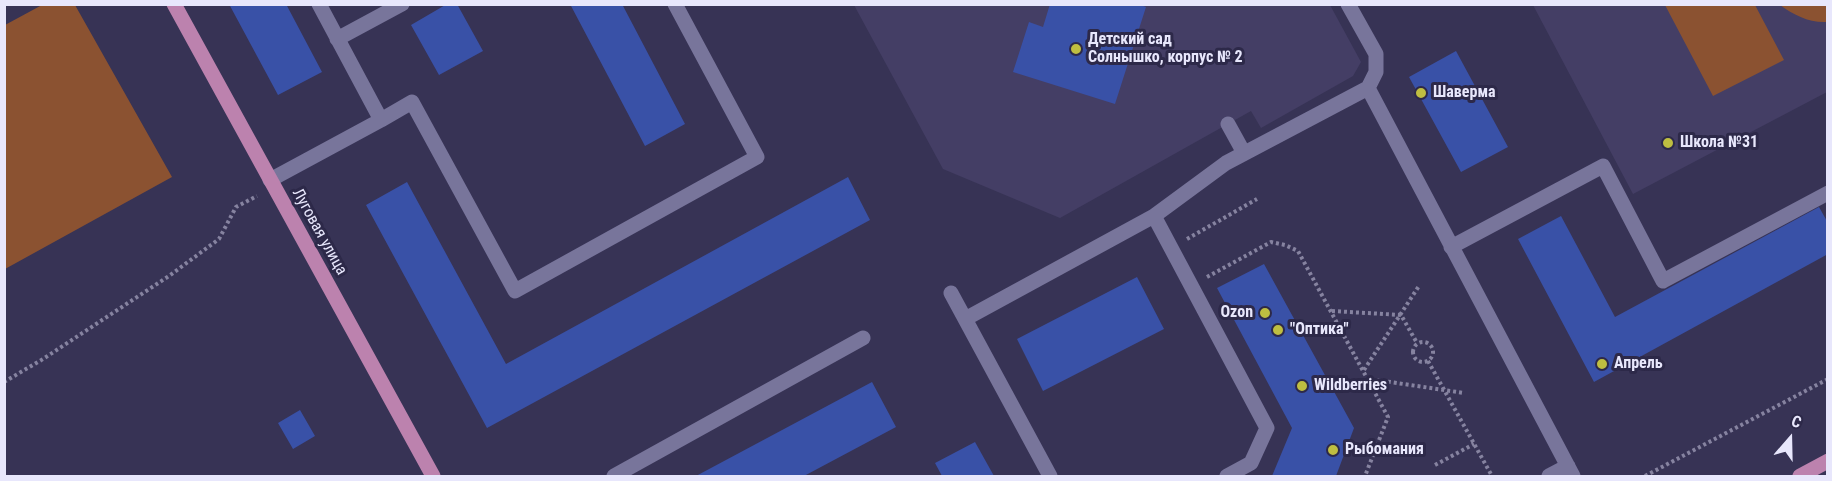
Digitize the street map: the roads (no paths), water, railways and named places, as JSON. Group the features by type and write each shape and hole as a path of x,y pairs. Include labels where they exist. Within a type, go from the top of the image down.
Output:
{"main road":[{"name":"Луговая улица","path":"174,4 433,477"},
{"path":"1800,477 1827,461"}],"lane":[{"path":"319,4 381,120"},
{"path":"337,39 402,4"},
{"path":"272,184 412,102 515,291 757,157 675,4"},
{"path":"965,319 1154,216 1244,153 1368,88 1376,72 1376,54 1348,4"},
{"path":"1368,88 1570,471 1549,477"},
{"path":"1228,124 1244,153"},
{"path":"1451,247 1603,166 1663,281 1827,193"},
{"path":"1154,216 1267,428 1251,463 1227,477"},
{"path":"951,293 1050,477"},
{"path":"614,477 637,471 863,338"}],"place":[{"name":"Детский сад Солнышко, корпус № 2","path":"1076,49"},
{"name":"Шаверма","path":"1421,93"},
{"name":"Школа №31","path":"1668,143"},
{"name":"Ozon","path":"1265,313"},
{"name":"\"Оптика\"","path":"1278,330"},
{"name":"Апрель","path":"1602,364"},
{"name":"Wildberries","path":"1302,386"},
{"name":"Рыбомания","path":"1333,450"}]}
